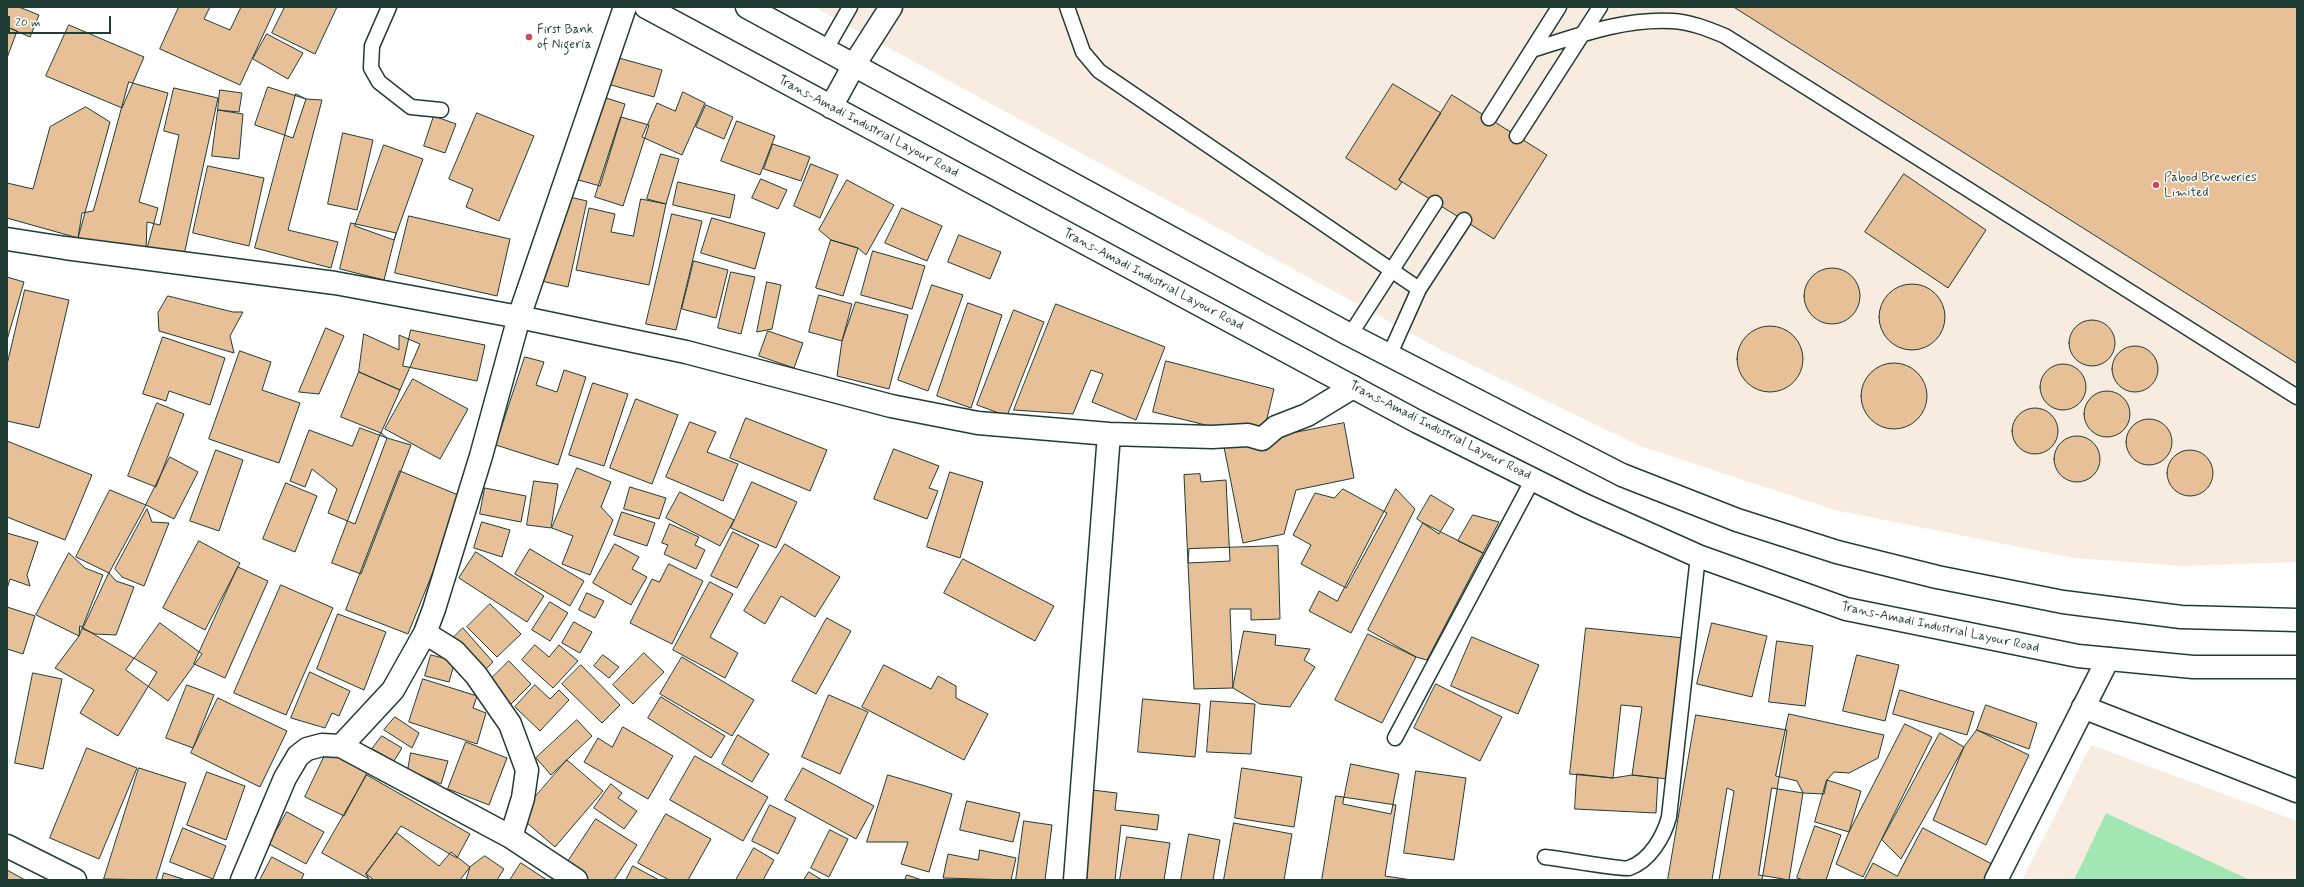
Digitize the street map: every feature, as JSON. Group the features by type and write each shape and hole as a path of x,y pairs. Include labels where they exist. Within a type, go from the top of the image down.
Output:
{"street":[{"path":"341,746 393,690 425,633 434,610 481,456 518,317 625,7"},
{"name":"Trans-Amadi Industrial Layour Road","path":"646,7 1353,387 1584,505 1698,556 1846,609 2078,656 2193,667 2297,667"},
{"path":"747,7 1389,356 1622,475 1737,520 1837,552 1937,577 2063,602 2181,617 2297,620"},
{"path":"831,107 854,65 891,7"},
{"path":"7,239 65,248 335,283 518,317 686,352 891,406 978,423 1109,434 1212,437 1248,435 1262,439 1276,427 1307,415 1353,387"},
{"path":"1075,880 1109,434"},
{"path":"425,633 454,651 476,676 510,724 527,770 523,798 512,836"},
{"path":"1996,880 2108,659"},
{"path":"2083,707 2297,791"},
{"path":"242,880 285,778 298,756 308,749 322,745 341,746 512,836 576,880"},
{"path":"7,846 76,880"}],"lane":[{"path":"389,7 372,46 371,68 379,82 411,107 441,110"},
{"path":"826,49 850,7"},
{"path":"1067,7 1083,52 1099,71 1419,289"},
{"path":"1489,118 1559,7"},
{"path":"1517,136 1600,7"},
{"path":"1532,50 1582,35 1628,24 1672,21 1699,26 1725,36 2297,397"},
{"path":"1350,335 1435,203"},
{"path":"1389,356 1419,289 1464,220"},
{"path":"1395,738 1533,479"},
{"path":"1545,857 1629,869 1644,859 1665,833 1669,817 1698,556"}],"shaded area":[{"path":"814,7 2297,7 2297,562 2184,566 2074,558 1835,510 1640,446 1443,351"},
{"path":"2091,745 2297,821 2297,880 2022,880"}],"green space":[{"path":"2106,813 2250,880 2074,880"}],"building":[{"path":"7,7 19,7 39,15 30,37 7,27"},
{"path":"179,7 210,7 204,19 230,30 241,7 276,7 240,85 160,49"},
{"path":"285,7 337,7 315,54 272,33"},
{"name":"Pabod Breweries Limited","path":"1734,7 2297,7 2297,363"},
{"path":"69,25 144,57 122,108 46,76"},
{"path":"7,27 17,31 7,58"},
{"path":"267,34 303,53 288,79 253,59"},
{"path":"619,58 662,70 654,97 611,85"},
{"path":"129,82 168,93 139,202 158,208 146,252 78,238 82,213 93,211"},
{"path":"1393,84 1441,113 1399,180 1402,182 1396,190 1346,158"},
{"path":"268,87 306,99 293,138 255,125"},
{"path":"174,88 218,98 184,255 146,252 147,222 160,225 179,135 164,131"},
{"path":"220,90 242,93 239,112 218,110"},
{"path":"683,92 705,103 682,155 642,137 657,103 675,111"},
{"path":"296,94 306,99 322,100 288,230 338,242 331,268 255,248"},
{"path":"1452,95 1547,155 1494,239 1399,180"},
{"path":"600,96 625,104 600,186 575,179"},
{"path":"706,105 733,117 724,139 696,127"},
{"path":"86,107 110,122 78,238 7,218 7,183 33,189 50,127"},
{"path":"218,110 243,114 239,159 212,156"},
{"path":"477,113 534,136 499,221 466,207 473,189 449,179"},
{"path":"434,116 456,124 445,153 424,146"},
{"path":"621,117 649,125 623,206 595,197"},
{"path":"737,121 775,136 760,175 721,161"},
{"path":"343,133 373,140 357,210 328,204"},
{"path":"773,144 810,157 801,181 764,169"},
{"path":"384,145 423,159 394,240 355,226"},
{"path":"661,154 679,159 666,204 647,199"},
{"path":"811,164 838,175 820,218 794,206"},
{"path":"208,166 264,178 249,246 193,233"},
{"path":"1904,174 1986,230 1948,288 1865,232"},
{"path":"761,179 787,190 778,209 752,198"},
{"path":"847,180 894,205 866,255 858,248 831,240 819,230"},
{"path":"678,182 735,195 730,218 673,205"},
{"path":"561,195 587,201 568,287 541,281"},
{"path":"641,199 666,204 649,285 576,270 589,208 615,214 611,232 633,236"},
{"path":"902,208 942,226 927,261 885,243"},
{"path":"672,214 702,221 676,330 646,324"},
{"path":"409,216 510,239 497,296 395,273"},
{"path":"712,218 765,233 755,269 701,253"},
{"path":"351,223 396,233 384,280 340,269"},
{"path":"959,235 1001,252 990,279 948,262"},
{"path":"831,240 858,248 843,296 816,288"},
{"path":"873,251 925,266 912,309 861,295"},
{"path":"694,261 728,270 716,318 682,309"},
{"path":"1832,268 1843,270 1852,276 1858,285 1860,296 1858,307 1852,316 1843,322 1832,324 1821,322 1812,316 1806,307 1804,296 1806,285 1812,276 1821,270"},
{"path":"731,272 755,277 741,334 718,328"},
{"path":"7,277 24,282 7,340"},
{"path":"767,282 781,285 772,329 757,332"},
{"path":"1906,284 1918,284 1931,289 1936,293 1943,304 1945,317 1943,330 1936,341 1925,348 1918,350 1906,350 1893,345 1884,336 1879,323 1879,311 1884,298 1893,289"},
{"path":"932,285 963,295 928,391 898,380"},
{"path":"25,290 69,300 39,428 7,421 7,365"},
{"path":"819,295 852,304 842,341 809,332"},
{"path":"168,296 233,312 243,312 230,336 234,353 159,331 158,313"},
{"path":"856,302 908,315 889,389 837,376 842,341"},
{"path":"968,303 1002,315 971,408 937,396"},
{"path":"1056,304 1165,347 1136,420 1092,402 1103,374 1091,370 1073,414 1014,410"},
{"path":"1014,310 1044,322 1007,416 977,405"},
{"path":"2092,320 2105,324 2111,330 2115,343 2111,356 2105,362 2092,366 2079,362 2073,356 2069,343 2073,330 2079,324"},
{"path":"1764,326 1776,326 1789,331 1794,335 1801,346 1803,359 1801,372 1794,383 1783,390 1776,392 1764,392 1751,387 1742,378 1737,365 1737,353 1742,340 1751,331"},
{"path":"326,328 344,336 319,394 299,392"},
{"path":"411,330 485,345 477,381 403,366"},
{"path":"768,331 803,343 794,368 759,356"},
{"path":"364,334 399,350 399,335 420,344 400,390 359,372"},
{"path":"163,337 225,358 210,405 169,391 166,401 143,394"},
{"path":"2135,346 2148,350 2154,356 2158,369 2154,382 2148,388 2135,392 2122,388 2116,382 2112,369 2116,356 2122,350"},
{"path":"240,351 271,362 262,390 300,403 279,463 209,439"},
{"path":"525,357 544,362 536,385 557,392 564,370 586,377 558,465 496,445"},
{"path":"1166,361 1274,389 1262,439 1153,412"},
{"path":"1887,363 1901,363 1913,368 1922,377 1927,389 1925,409 1918,420 1901,429 1887,429 1875,424 1866,415 1861,403 1861,389 1866,377 1875,368"},
{"path":"2063,364 2076,368 2082,374 2086,387 2082,400 2076,406 2063,410 2050,406 2044,400 2040,387 2044,374 2050,368"},
{"path":"359,372 400,390 381,433 341,417"},
{"path":"413,379 468,409 440,459 385,429"},
{"path":"593,383 628,394 604,466 569,455"},
{"path":"2107,391 2120,395 2126,401 2130,414 2126,427 2120,433 2107,437 2094,433 2088,427 2084,414 2088,401 2094,395"},
{"path":"636,399 678,415 652,484 610,468"},
{"path":"157,403 184,414 156,487 128,476"},
{"path":"2035,408 2048,412 2054,418 2058,431 2054,444 2048,450 2035,454 2022,450 2016,444 2012,431 2016,418 2022,412"},
{"path":"746,418 827,450 810,491 730,458"},
{"path":"2149,419 2162,423 2168,429 2172,442 2168,455 2162,461 2149,465 2136,461 2130,455 2126,442 2130,429 2136,423"},
{"path":"690,422 716,432 707,452 738,464 723,501 666,477"},
{"path":"1344,423 1354,478 1296,490 1284,534 1243,543 1224,447"},
{"path":"360,428 387,438 355,524 328,513 337,489 312,469 305,487 290,481 309,430 352,446"},
{"path":"381,433 387,438 411,445 361,574 332,563"},
{"path":"2077,436 2090,440 2096,446 2100,459 2096,472 2090,478 2077,482 2064,478 2058,472 2054,459 2058,446 2064,440"},
{"path":"7,441 92,475 65,540 7,517"},
{"path":"894,449 939,466 929,488 938,491 927,519 874,499"},
{"path":"216,450 243,460 219,531 190,521"},
{"path":"2190,450 2203,454 2209,460 2213,473 2209,486 2203,492 2190,496 2177,492 2171,486 2167,473 2171,460 2177,454"},
{"path":"170,457 198,472 174,519 146,505"},
{"path":"577,468 611,482 601,507 613,520 590,575 562,564 573,536 552,528"},
{"path":"400,471 463,497 408,634 346,610"},
{"path":"950,472 983,482 960,558 927,547"},
{"path":"1200,474 1201,482 1226,480 1230,561 1188,563 1184,475"},
{"path":"534,481 558,484 551,528 527,525"},
{"path":"752,482 797,502 776,548 731,528"},
{"path":"286,483 317,496 295,552 263,539"},
{"path":"630,487 666,498 659,519 624,509"},
{"path":"485,488 526,496 521,522 480,514"},
{"path":"1343,489 1387,513 1346,588 1301,564 1311,545 1293,535 1315,493 1334,498"},
{"path":"1396,489 1415,509 1351,633 1309,611 1319,591 1337,601"},
{"path":"110,490 146,505 109,573 76,557"},
{"path":"680,492 734,520 720,546 666,518"},
{"path":"1431,495 1454,509 1439,534 1417,519"},
{"path":"147,509 152,522 169,523 144,586 122,577 115,569"},
{"path":"622,512 655,523 647,546 614,535"},
{"path":"1473,515 1499,522 1483,553 1458,541"},
{"path":"482,522 510,530 502,557 474,548"},
{"path":"1423,523 1483,553 1427,660 1416,657 1368,630"},
{"path":"670,524 699,537 695,545 705,550 696,569 664,554 668,545 662,543"},
{"path":"733,532 759,545 737,588 711,576"},
{"path":"7,533 38,542 27,575 30,586 10,579 7,589"},
{"path":"199,541 240,563 205,630 163,608"},
{"path":"615,544 639,557 632,569 647,577 631,605 593,583"},
{"path":"785,544 840,577 815,617 781,596 765,624 744,611"},
{"path":"1278,546 1280,619 1251,620 1251,609 1230,609 1233,688 1194,689 1188,563 1189,549"},
{"path":"530,549 584,581 570,606 515,574"},
{"path":"476,552 544,596 527,622 459,578"},
{"path":"69,553 85,568 103,575 79,636 36,615"},
{"path":"963,559 1054,606 1035,641 944,593"},
{"path":"669,564 703,581 672,644 630,623 652,579 659,582"},
{"path":"238,567 268,581 225,678 194,664"},
{"path":"109,573 116,581 134,587 116,635 95,634 83,629"},
{"path":"710,582 733,594 710,637 738,653 725,678 673,650"},
{"path":"281,585 333,608 286,715 234,693"},
{"path":"587,593 604,601 595,618 579,610"},
{"path":"550,602 568,613 550,641 532,630"},
{"path":"490,604 521,634 497,657 467,627"},
{"path":"7,607 35,616 23,654 7,649"},
{"path":"338,614 386,632 364,690 317,669"},
{"path":"827,618 851,631 816,694 792,681"},
{"path":"574,622 592,632 580,653 562,643"},
{"path":"160,623 202,654 168,701 126,670"},
{"path":"1712,623 1767,636 1752,697 1697,684"},
{"path":"80,626 157,672 118,736 80,713 94,690 55,668 79,636"},
{"path":"463,628 493,662 482,673 452,639"},
{"path":"1586,628 1684,638 1668,779 1632,775 1642,707 1621,705 1613,778 1570,774"},
{"path":"1244,631 1276,635 1275,645 1310,649 1304,660 1315,667 1290,707 1260,704 1233,688"},
{"path":"1368,634 1416,657 1382,723 1335,700"},
{"path":"1472,637 1539,665 1518,714 1451,686"},
{"path":"1777,641 1813,646 1805,706 1769,702"},
{"path":"535,645 549,657 559,645 578,661 553,688 522,660"},
{"path":"644,653 664,672 633,704 613,685"},
{"path":"431,655 455,661 449,682 425,676"},
{"path":"603,655 619,667 609,678 594,666"},
{"path":"1857,655 1899,665 1885,721 1843,711"},
{"path":"682,657 754,700 732,736 660,694"},
{"path":"509,661 531,684 509,706 487,683"},
{"path":"581,665 620,705 602,723 562,684"},
{"path":"884,665 931,689 938,676 956,686 956,698 988,714 964,760 862,707"},
{"path":"310,672 350,691 339,716 332,713 325,728 291,718"},
{"path":"33,673 62,679 43,769 15,763"},
{"path":"423,679 477,696 473,708 486,713 477,744 409,722"},
{"path":"1436,684 1502,717 1480,761 1414,728"},
{"path":"187,685 214,695 193,748 166,738"},
{"path":"535,685 550,699 559,690 569,700 540,731 515,707"},
{"path":"1900,690 1974,712 1967,735 1893,714"},
{"path":"829,695 868,712 840,774 802,757"},
{"path":"661,697 725,736 711,758 648,718"},
{"path":"218,698 287,731 260,787 191,753"},
{"path":"1143,699 1200,704 1195,757 1138,752"},
{"path":"1211,701 1255,704 1251,754 1207,752"},
{"path":"1986,705 2037,723 2029,749 1977,730"},
{"path":"1789,714 1884,735 1878,758 1849,773 1834,772 1827,780 1824,794 1803,793 1797,781 1776,776"},
{"path":"1696,715 1787,730 1762,880 1719,880 1734,791 1727,788 1712,880 1668,880"},
{"path":"395,717 419,733 412,748 384,730"},
{"path":"577,720 592,736 551,775 536,758"},
{"path":"1905,724 1932,737 1863,877 1836,864 1849,832"},
{"path":"623,727 673,756 648,799 584,762 598,738 612,747"},
{"path":"1977,730 2029,755 1986,845 1933,820 1964,747"},
{"path":"1940,733 1964,747 1901,859 1882,840"},
{"path":"738,735 769,754 752,782 722,764"},
{"path":"382,736 402,748 394,761 372,749"},
{"path":"466,742 507,758 489,805 448,789"},
{"path":"87,748 137,768 99,859 50,838"},
{"path":"327,751 368,771 344,816 305,797"},
{"path":"411,753 448,761 441,784 408,770"},
{"path":"695,756 768,797 743,841 670,800"},
{"path":"567,760 603,791 555,847 519,816"},
{"path":"1351,764 1399,774 1391,814 1343,804"},
{"path":"139,768 186,783 156,880 104,879"},
{"path":"803,768 874,806 856,839 785,800"},
{"path":"1242,768 1302,777 1294,827 1235,818"},
{"path":"1416,771 1466,778 1454,860 1404,853"},
{"path":"207,772 245,786 226,840 187,825"},
{"path":"1577,774 1613,778 1632,775 1658,778 1656,813 1575,809"},
{"path":"367,775 470,834 457,858 401,826 366,874 369,879 322,853"},
{"path":"888,775 952,794 929,872 901,864 908,842 867,842"},
{"path":"1827,780 1861,791 1849,832 1815,822"},
{"path":"611,784 622,793 618,798 637,811 624,829 594,808"},
{"path":"1772,788 1803,793 1789,880 1759,875"},
{"path":"1092,790 1117,793 1115,810 1159,815 1157,830 1121,825 1115,880 1081,880"},
{"path":"1336,796 1396,805 1385,876 1412,880 1322,880"},
{"path":"967,801 1020,813 1013,842 960,830"},
{"path":"770,805 796,818 778,854 752,841"},
{"path":"287,812 324,832 306,864 269,844"},
{"path":"666,814 711,839 688,880 669,880 638,863"},
{"path":"596,819 637,845 614,880 587,880 565,866"},
{"path":"1024,821 1052,825 1045,880 1016,880"},
{"path":"1234,823 1292,834 1284,880 1224,880"},
{"path":"1815,826 1841,835 1826,880 1804,880 1797,878"},
{"path":"183,828 226,846 213,879 170,862"},
{"path":"1923,828 1992,864 1984,880 1864,880 1873,863 1897,876"},
{"path":"830,830 848,839 829,877 811,868"},
{"path":"397,833 439,866 451,852 470,867 460,880 374,880 366,874"},
{"path":"1189,834 1220,840 1213,880 1181,880"},
{"path":"1127,837 1170,843 1164,880 1120,880"},
{"path":"754,848 774,860 763,880 736,880"},
{"path":"980,850 1016,858 1011,880 943,878 948,854 978,860"},
{"path":"485,856 504,869 497,880 466,880 470,867"},
{"path":"272,857 304,874 301,880 260,880"},
{"path":"521,863 547,880 510,880"},
{"path":"633,866 659,880 626,880"},
{"path":"7,870 25,880 7,880"},
{"path":"809,872 822,880 804,880"},
{"path":"164,873 186,880 162,880"},
{"path":"907,875 922,880 905,880"}],"place":[{"name":"First Bank of Nigeria","path":"529,37"},
{"name":"Pabod Breweries Limited","path":"2156,185"}]}
